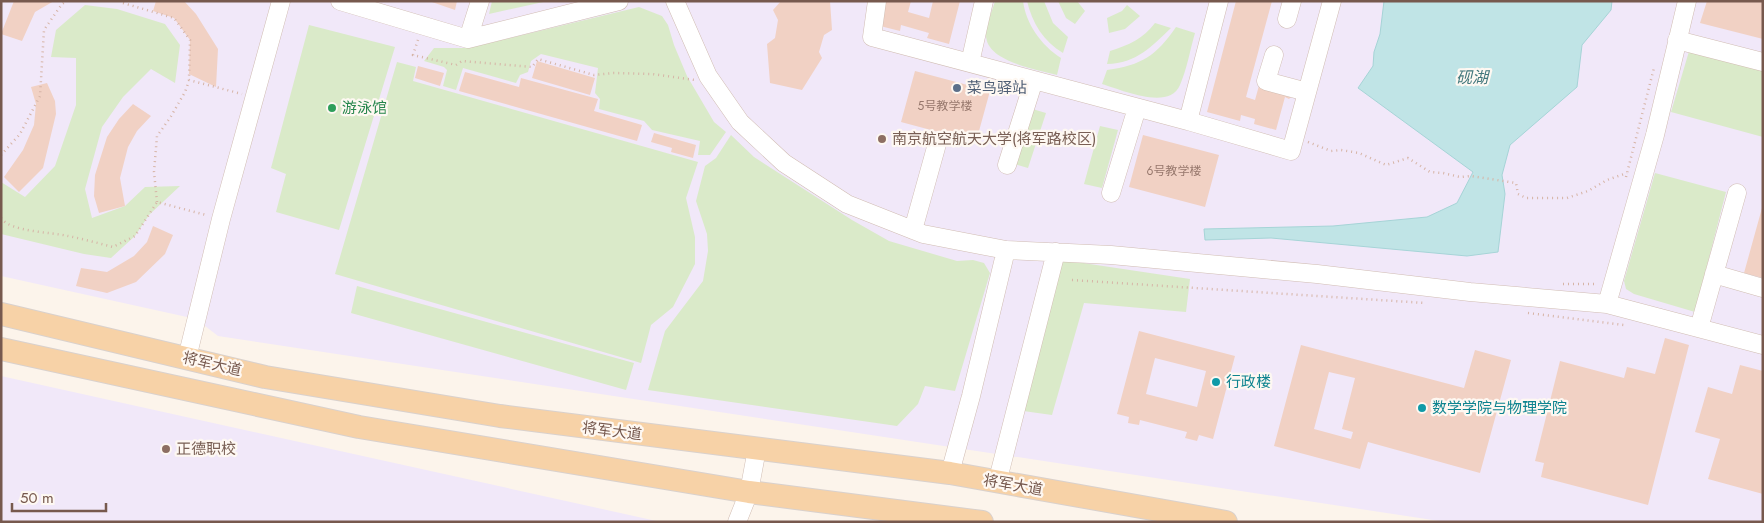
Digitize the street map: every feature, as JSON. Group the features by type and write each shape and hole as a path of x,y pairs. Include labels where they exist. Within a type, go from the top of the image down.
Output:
{"main road":[{"name":"将军大道","path":"1,314 265,377 500,416 950,473 997,483 1226,522"},
{"name":"将军大道","path":"1,348 359,427 749,492 982,522"}],"street":[{"path":"187,358 221,219 281,1"},
{"path":"340,1 468,39 620,1"},
{"path":"468,39 480,1"},
{"path":"675,1 708,76 740,122 784,163 847,204 923,234 1006,250 1111,256 1318,274 1470,292 1607,304 1763,345"},
{"path":"877,1 872,37 1188,121 1291,151 1332,1"},
{"path":"970,63 984,1"},
{"path":"1188,121 1219,1"},
{"path":"1287,19 1292,1"},
{"path":"1607,304 1655,134 1687,1"},
{"path":"1677,40 1763,62"},
{"path":"1274,55 1266,81 1307,92"},
{"path":"1007,165 1034,80"},
{"path":"1111,193 1137,108"},
{"path":"913,230 937,144"},
{"path":"1699,328 1737,193"},
{"path":"950,473 971,396 1006,250"},
{"path":"997,483 1056,252"},
{"path":"1714,274 1763,288"},
{"path":"737,522 749,492 757,449"}],"path":[{"path":"1,155 20,134 40,96 44,30 62,4 67,1"},
{"path":"1,218 4,223 23,229 66,235 113,247 135,236 157,202 154,172 156,136 170,118 185,92 189,80 190,40 174,18 118,1"},
{"path":"422,25 414,55 456,65 462,61 532,67 538,59 594,75 614,73 652,74 692,81 708,76"},
{"path":"1625,182 1654,68"},
{"path":"189,80 255,97"},
{"path":"1295,138 1331,151 1341,150 1359,153 1386,165 1408,158 1430,172 1443,173 1460,178 1471,176 1516,183 1518,194 1526,198 1566,198 1588,191 1607,180 1627,173"},
{"path":"157,202 221,219"},
{"path":"1072,280 1434,304"},
{"path":"1560,284 1598,284"},
{"path":"1520,312 1624,325"}],"shaded area":[{"name":"南京航空航天大学(将军路校区)","path":"1,1 1763,1 1763,522 1446,522 218,336 196,319 1,276"},
{"name":"正德职校","path":"1,376 661,522 1,522"}],"green space":[{"path":"492,1 548,1 489,14"},
{"path":"995,1 1023,1 1031,26 1047,47 1061,58 1057,75 1014,63 994,52 988,44 986,31"},
{"path":"1027,1 1044,1 1053,23 1068,37 1063,53 1056,49 1040,31 1032,17"},
{"path":"1058,1 1077,1 1085,11 1075,24 1066,18"},
{"path":"85,5 117,9 165,24 180,45 175,83 151,69 123,97 102,127 85,189 92,218 125,206 145,187 180,186 149,215 135,236 111,258 84,254 1,234 1,182 25,197 55,166 76,105 76,58 51,57 56,30"},
{"path":"1127,5 1140,16 1125,29 1109,33 1107,18 1122,11"},
{"path":"639,7 662,16 668,25 687,76 714,122 726,132 710,155 698,155 700,141 652,130 644,121 599,109 600,99 595,93 598,68 541,54 531,61 528,72 520,75 516,83 463,68 456,90 443,86 447,70 444,67 424,61 434,48 468,48"},
{"path":"1155,23 1171,28 1143,53 1127,61 1107,64 1110,51 1135,41"},
{"name":"游泳馆","path":"309,25 395,47 339,230 276,212 286,174 271,168"},
{"path":"1176,27 1195,33 1187,66 1180,85 1174,93 1166,97 1156,98 1133,94 1102,84 1107,70 1130,65 1147,58 1162,45"},
{"path":"1690,48 1763,69 1763,137 1671,112"},
{"path":"397,62 416,67 413,81 698,162 686,198 695,237 695,264 673,307 651,325 641,363 335,274"},
{"path":"1029,108 1046,113 1028,168 1011,163"},
{"path":"1100,126 1118,130 1102,188 1084,184"},
{"path":"731,135 754,157 852,220 889,241 957,261 973,260 984,263 990,273 955,391 925,386 918,404 897,426 648,390 665,331 703,281 708,251 707,234 696,201 705,166 716,158"},
{"path":"1655,173 1726,192 1695,312 1634,294 1626,289 1624,281"},
{"path":"1063,260 1190,279 1186,312 1084,303 1052,415 1016,410"},
{"path":"357,286 634,363 626,390 351,313"}],"water":[{"name":"砚湖","path":"1384,1 1612,1 1611,10 1582,45 1577,87 1510,145 1502,175 1505,194 1498,252 1467,256 1271,238 1205,240 1204,229 1333,226 1427,217 1457,203 1473,172 1358,88 1373,66 1374,52 1380,34"}],"building":[{"path":"14,1 54,1 35,12 22,41 1,34"},
{"path":"156,1 184,1 196,14 218,49 216,87 189,74 190,40 174,18 153,11"},
{"path":"429,1 457,1 455,10"},
{"path":"781,1 830,1 832,30 824,35 819,52 822,58 802,90 770,83 767,44 775,38 778,20 773,10"},
{"path":"886,1 911,1 908,12 929,18 933,1 960,1 949,44 927,38 929,33 901,25 900,31 880,26"},
{"path":"1236,1 1272,1 1246,97 1255,100 1260,82 1293,95 1289,99 1285,97 1276,130 1254,124 1255,119 1241,115 1240,121 1207,112"},
{"path":"1707,1 1763,1 1763,39 1700,23"},
{"path":"537,61 595,78 590,95 532,78"},
{"path":"418,66 444,73 440,86 415,78"},
{"path":"915,71 990,91 976,142 901,122"},
{"path":"465,72 519,87 521,78 598,99 594,111 642,125 637,141 459,91"},
{"path":"47,83 55,101 56,114 43,168 19,192 4,177 23,150 34,125 36,104 31,87"},
{"path":"133,104 151,116 137,131 128,147 120,178 125,206 99,213 94,196 95,175 107,137 119,119"},
{"path":"654,133 696,145 693,158 671,152 672,148 651,142"},
{"path":"1143,135 1219,155 1205,207 1129,187"},
{"path":"1763,208 1763,278 1744,273"},
{"path":"153,226 173,235 165,254 136,282 107,293 76,286 81,268 107,272 134,256 147,242"},
{"name":"行政楼","path":"1139,331 1235,356 1213,439 1199,435 1197,441 1185,438 1187,432 1140,420 1139,425 1128,423 1129,417 1117,414","holes":["1155,358 1206,371 1197,407 1146,394"]},
{"path":"1665,338 1689,345 1648,505 1541,477 1544,463 1535,461 1560,361 1624,378 1627,367 1655,374"},
{"name":"数学学院与物理学院","path":"1301,345 1464,388 1475,350 1511,360 1480,473 1368,442 1360,469 1274,446","holes":["1329,372 1355,378 1342,429 1353,432 1351,439 1314,429"]},
{"path":"1740,365 1763,371 1763,494 1708,479 1720,439 1695,432 1708,387 1732,394"}],"place":[{"name":"菜鸟驿站","path":"957,88"},
{"name":"游泳馆","path":"332,108"},
{"name":"南京航空航天大学(将军路校区)","path":"882,139"},
{"name":"行政楼","path":"1216,382"},
{"name":"数学学院与物理学院","path":"1422,408"},
{"name":"正德职校","path":"166,449"}]}
